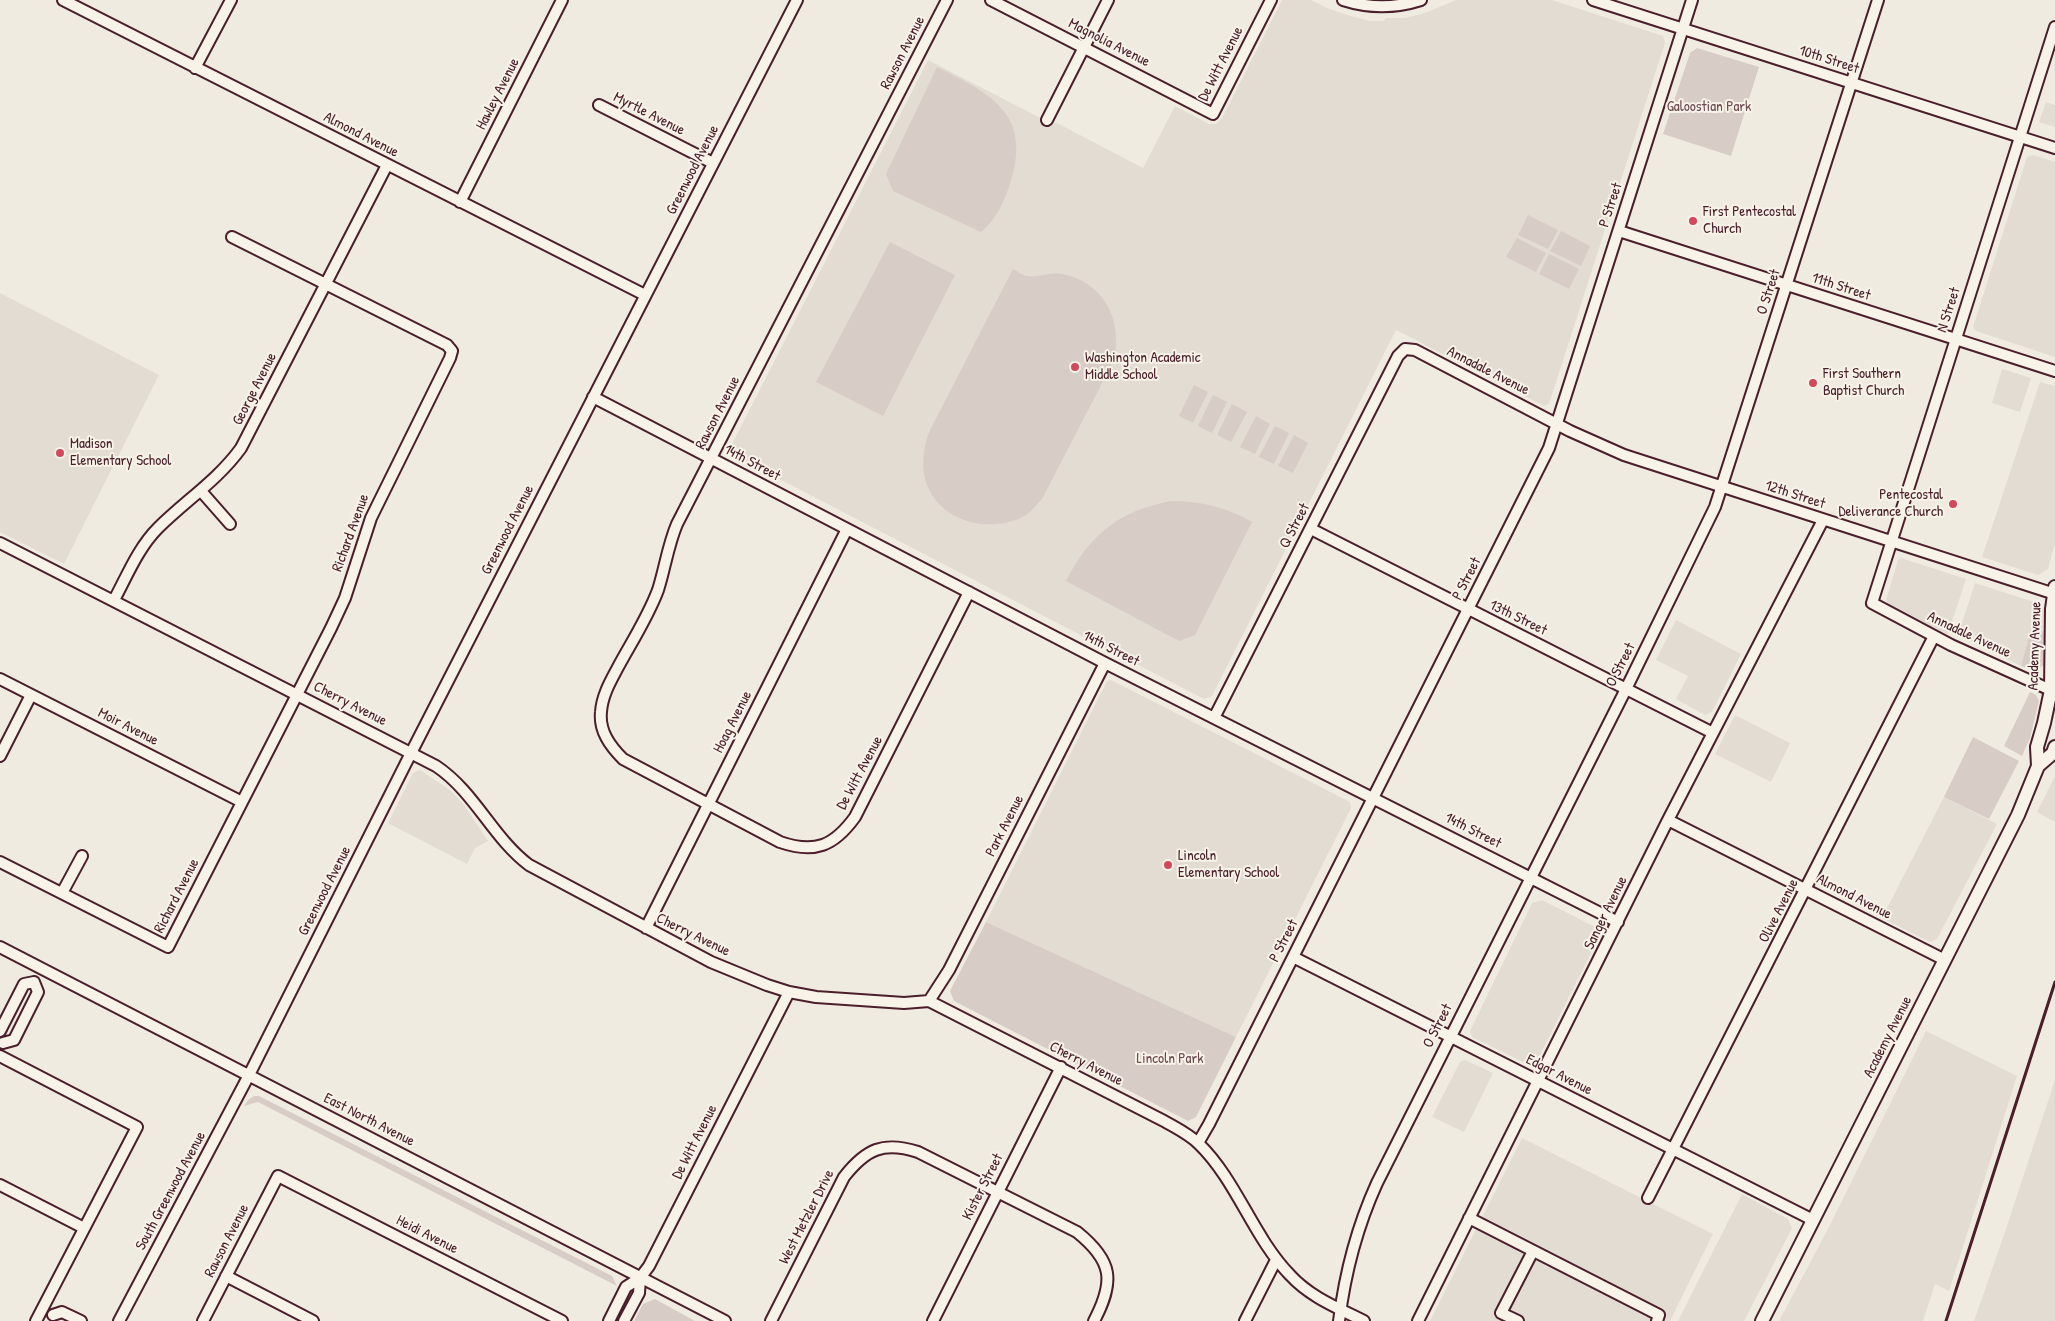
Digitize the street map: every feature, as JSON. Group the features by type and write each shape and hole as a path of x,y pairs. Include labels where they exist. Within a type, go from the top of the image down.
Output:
{"main road":[{"name":"Academy Avenue","path":"1762,1321 2018,815 2038,766 2037,747 2053,691 2055,592"},
{"name":"Academy Avenue","path":"2038,766 2053,753 2055,747"}],"street":[{"name":"Almond Avenue","path":"63,0 645,295"},
{"path":"195,68 231,0"},
{"name":"Hawley Avenue","path":"460,202 562,0"},
{"name":"Greenwood Avenue","path":"249,1075 411,753 797,0"},
{"name":"Rawson Avenue","path":"708,804 623,759 612,748 605,736 601,723 601,712 606,690 657,590 677,524 947,0"},
{"name":"Magnolia Avenue","path":"991,0 1213,114"},
{"path":"1047,120 1108,0"},
{"name":"De Witt Avenue","path":"1213,114 1271,0"},
{"path":"1343,0 1359,4 1384,6 1421,0"},
{"name":"10th Street","path":"1593,0 2055,148"},
{"name":"P Street","path":"1198,1143 1374,799 1550,448 1692,0"},
{"name":"O Street","path":"1339,1321 1348,1266 1368,1203 1449,1037 1707,526 1722,486 1878,0"},
{"name":"N Street","path":"1872,603 2055,27"},
{"name":"Myrtle Avenue","path":"599,105 713,163"},
{"name":"George Avenue","path":"114,600 147,541 163,524 221,473 241,448 387,165"},
{"name":"11th Street","path":"1619,231 2055,371"},
{"name":"Richard Avenue","path":"62,894 168,947 339,612 370,518 452,351 447,345 232,237"},
{"name":"Annadale Avenue","path":"1405,349 1415,350 1558,424"},
{"name":"Q Street","path":"1214,718 1398,356 1405,349"},
{"name":"14th Street","path":"593,397 1105,663 1618,922"},
{"name":"12th Street","path":"1558,424 1624,455 1823,520 2055,592"},
{"path":"200,491 230,524"},
{"name":"Sanger Avenue","path":"1418,1321 1668,820 1823,520"},
{"name":"Hoag Avenue","path":"646,928 847,529"},
{"name":"13th Street","path":"1311,529 1713,733"},
{"name":"Cherry Avenue","path":"0,543 436,766 459,784 499,836 517,856 529,865 646,928 736,973 789,992 816,996 894,1002 929,1001 1164,1121 1198,1143 1219,1168 1276,1260 1290,1276 1304,1289 1364,1321"},
{"name":"De Witt Avenue","path":"708,804 780,842 794,847 810,848 824,845 835,839 855,817 969,592"},
{"name":"Annadale Avenue","path":"1872,603 1934,636 2053,691"},
{"name":"Olive Avenue","path":"1648,1198 1807,890 1934,636"},
{"name":"Park Avenue","path":"929,1001 949,970 1105,663"},
{"name":"Moir Avenue","path":"0,679 242,802"},
{"path":"0,756 31,695"},
{"name":"Almond Avenue","path":"1668,820 1945,960"},
{"path":"0,862 62,894 82,856"},
{"name":"East North Avenue","path":"0,947 725,1321"},
{"name":"Edgar Avenue","path":"1293,957 1813,1220"},
{"path":"34,982 41,969"},
{"path":"34,982 38,992 14,1040 1,1039 24,984 34,982"},
{"name":"De Witt Avenue","path":"609,1321 626,1287 640,1278 649,1266 789,992"},
{"path":"0,1056 137,1127 36,1321"},
{"name":"Kister Street","path":"933,1321 1061,1067"},
{"name":"South Greenwood Avenue","path":"119,1321 249,1075"},
{"name":"West Metzler Drive","path":"771,1321 844,1177 854,1164 866,1154 877,1148 891,1146 904,1147 918,1152 1077,1232 1094,1246 1103,1259 1107,1272 1108,1289 1094,1321"},
{"name":"Rawson Avenue","path":"203,1321 278,1176"},
{"name":"Heidi Avenue","path":"278,1176 562,1321"},
{"path":"0,1185 84,1228"},
{"path":"1469,1218 1660,1315 1657,1321"},
{"path":"1518,1321 1501,1313 1533,1251"},
{"path":"1245,1321 1276,1260"},
{"path":"226,1276 314,1321"},
{"name":"De Witt Avenue","path":"624,1321 639,1293 640,1278"},
{"path":"42,1309 54,1318 62,1312 80,1321"}],"shaded area":[{"name":"Washington Academic Middle School","path":"1282,0 1311,0 1347,15 1370,21 1383,21 1386,18 1405,18 1425,13 1456,0 1552,0 1663,36 1665,43 1549,404 1544,406 1396,330 1212,696 1204,699 731,454 730,448 928,60 1054,125 1055,122 1143,168 1175,106 1209,124 1216,124 1222,118"},
{"path":"2046,102 2055,105 2055,127 2039,122"},
{"path":"2033,155 2055,162 2055,357 1976,331 1973,327 2027,157"},
{"name":"Madison Elementary School","path":"0,293 159,375 64,564 0,532"},
{"path":"2002,369 2031,378 2020,412 1992,403"},
{"path":"2040,382 2055,386 2055,543 2048,569 2038,575 1982,557"},
{"path":"1901,558 1966,579 1948,634 1888,605 1886,600 1898,560"},
{"path":"1975,583 2040,604 2045,610 2044,631 2030,633 2021,666 1958,635"},
{"path":"1676,620 1741,654 1712,712 1705,715 1676,699 1688,676 1656,660"},
{"name":"Lincoln Elementary School","path":"1111,680 1350,802 1351,808 1236,1037 986,922 1107,681"},
{"path":"1735,715 1790,743 1771,782 1715,754"},
{"path":"420,770 450,790 464,805 488,841 475,848 467,864 388,823 413,773"},
{"path":"2055,776 2055,822 2037,812"},
{"path":"1944,797 1997,824 1937,939 1930,942 1882,918"},
{"path":"1542,900 1597,928 1600,935 1536,1063 1529,1065 1472,1037 1470,1031 1532,903"},
{"path":"1926,1031 2017,1076 1949,1291 1935,1284 1923,1321 1779,1321 1828,1229"},
{"path":"1465,1060 1493,1073 1464,1132 1432,1117 1460,1062"},
{"path":"2055,1080 2055,1321 1974,1321 2005,1232"},
{"path":"1522,1138 1713,1234 1670,1321 1430,1321"},
{"path":"1742,1194 1788,1219 1792,1228 1744,1321 1678,1321"}],"green space":[{"name":"Galoostian Park","path":"1697,48 1759,67 1731,156 1663,134 1690,53"},
{"path":"937,67 990,97 1002,109 1011,123 1016,140 1016,160 1010,184 995,216 981,232 893,191 886,174"},
{"path":"1528,215 1558,230 1548,249 1518,235"},
{"path":"1561,231 1590,246 1581,266 1550,251"},
{"path":"1517,238 1546,253 1536,272 1506,257"},
{"path":"890,242 955,275 883,416 816,382"},
{"path":"1549,254 1579,269 1569,289 1539,274"},
{"path":"1013,269 1023,275 1030,276 1062,274 1077,278 1089,285 1099,294 1113,317 1116,345 1114,360 1042,499 1026,515 1012,521 997,524 981,524 966,521 940,505 931,493 925,479 923,467 924,454 930,430"},
{"path":"1194,385 1208,392 1193,423 1179,416"},
{"path":"1213,395 1227,402 1212,433 1198,426"},
{"path":"1232,404 1247,412 1231,442 1217,435"},
{"path":"1256,416 1270,424 1255,454 1240,447"},
{"path":"1275,426 1289,433 1274,464 1259,457"},
{"path":"1294,435 1308,443 1293,473 1278,466"},
{"path":"1171,501 1193,502 1213,506 1233,512 1252,522 1195,635 1179,641 1066,581 1085,550 1108,527 1136,511"},
{"path":"2044,631 2044,665 2036,670 2021,666 2030,633"},
{"path":"2030,692 2036,695 2039,701 2030,738 2022,756 2004,746"},
{"path":"1973,737 2019,761 1989,819 1944,797"},
{"name":"Lincoln Park","path":"986,922 1236,1037 1196,1117 1188,1121 954,1001 950,991"},
{"path":"254,1096 259,1096 612,1276 617,1286 258,1102 244,1106"},
{"path":"655,1299 695,1321 634,1321 643,1304"}],"railway":[{"path":"1946,1321 2055,982"}],"place":[{"name":"First Pentecostal Church","path":"1693,221"},
{"name":"Washington Academic Middle School","path":"1075,367"},
{"name":"First Southern Baptist Church","path":"1813,383"},
{"name":"Madison Elementary School","path":"60,453"},
{"name":"Pentecostal Deliverance Church","path":"1953,504"},
{"name":"Lincoln Elementary School","path":"1168,865"}]}
